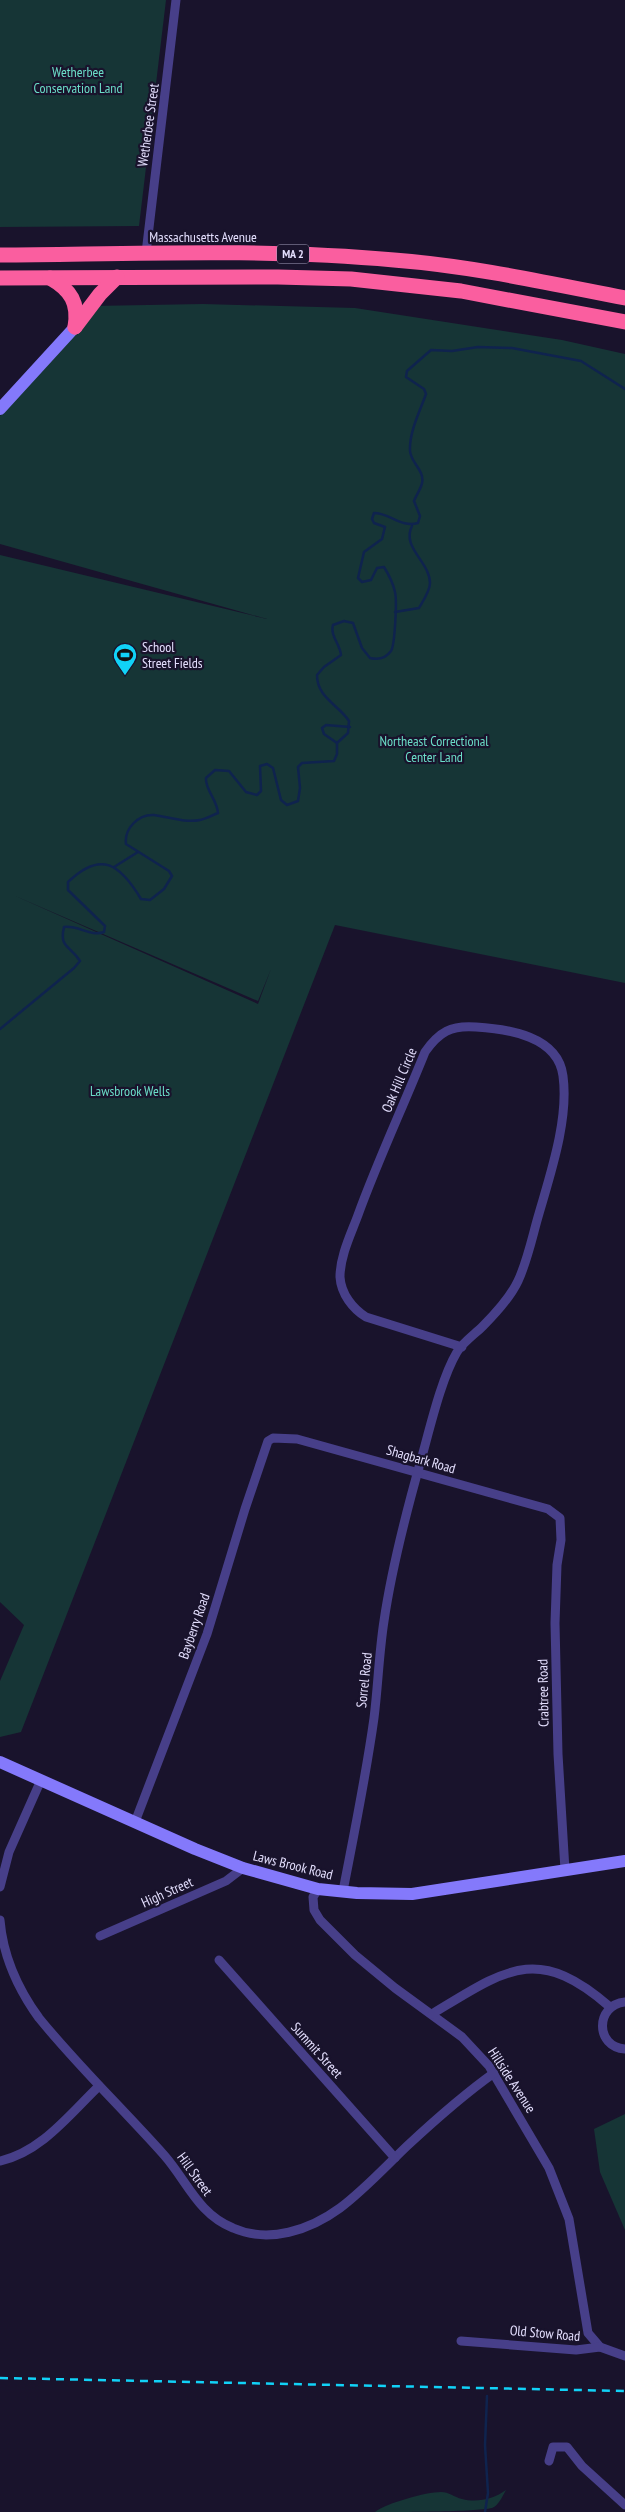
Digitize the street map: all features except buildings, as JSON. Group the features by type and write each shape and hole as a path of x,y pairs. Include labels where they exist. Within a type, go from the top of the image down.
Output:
{"highway":[{"name":"Massachusetts Avenue","path":"0,255 146,253 311,254 396,260 474,269 625,298"},
{"name":"MA 2","path":"0,278 278,277 374,281 461,291 625,322"},
{"path":"50,278 63,285 71,295 77,314 74,327"},
{"path":"74,327 100,294 117,278"}],"street":[{"name":"Wetherbee Street","path":"146,253 176,0"},
{"path":"0,409 74,327"},
{"name":"Oak Hill Circle","path":"418,1472 444,1386 458,1351 490,1320 518,1282 530,1246 560,1131 564,1076 561,1065 544,1044 525,1034 492,1028 454,1026 443,1031 435,1038 425,1052 365,1195 346,1246 340,1277 349,1301 357,1311 366,1317 462,1347"},
{"name":"Shagbark Road","path":"273,1438 297,1439 418,1472 548,1509 558,1516"},
{"name":"Bayberry Road","path":"135,1822 207,1634 262,1458 268,1441 273,1438"},
{"name":"Sorrel Road","path":"343,1891 371,1737 384,1622 397,1546 418,1472"},
{"name":"Crabtree Road","path":"558,1516 561,1540 557,1565 555,1623 558,1754 566,1870"},
{"name":"Laws Brook Road","path":"1,1762 194,1849 243,1868 318,1889 412,1894 625,1861"},
{"path":"0,1887 10,1852 41,1780"},
{"name":"High Street","path":"100,1936 226,1881 243,1868"},
{"name":"Hillside Avenue","path":"318,1889 314,1898 314,1910 320,1920 355,1955 476,2050 494,2073 535,2143 562,2199 575,2246 588,2333 600,2347"},
{"name":"Hill Street","path":"0,1920 9,1962 25,1997 49,2030 174,2166 200,2206 234,2229 264,2235 277,2234 308,2227 341,2208 459,2098 494,2073"},
{"name":"Summit Street","path":"219,1960 395,2158"},
{"path":"432,2014 490,1980 510,1972 530,1970 551,1971 570,1977 590,1990 610,2007"},
{"path":"625,2002 610,2007 602,2020 603,2034 613,2046 625,2049"},
{"path":"0,2161 19,2156 39,2144 99,2086"},
{"name":"Old Stow Road","path":"461,2341 576,2350 600,2347 625,2356"},
{"path":"549,2461 553,2448 567,2447 582,2466 625,2505"}],"green space":[{"name":"Wetherbee Conservation Land","path":"0,0 166,0 139,226 0,227"},
{"name":"Northeast Correctional Center Land","path":"203,304 355,308 562,340 625,354 625,983 335,925 21,1732 0,1737 0,1681 24,1625 0,1602 0,555 267,619 0,544 0,416 75,334 93,306","holes":["13,895 258,1001 271,969 258,1004"]},
{"path":"625,2114 625,2230 600,2172 594,2129"},
{"path":"506,2490 498,2503 492,2508 454,2511 375,2512 397,2502 434,2492 444,2492 462,2499 479,2500 491,2498"}],"waterway":[{"path":"0,1029 80,961 64,943 64,927 94,933 104,932 105,926 68,890 68,882 90,866 100,864 109,865 117,870 125,877 141,899 150,900 164,889 172,876 169,871 126,844 127,833 133,824 148,815 189,821 200,820 218,813 216,803 206,782 206,778 215,770 229,771 246,792 257,795 261,791 260,766 267,764 273,768 281,800 287,805 298,801 300,788 298,767 302,763 334,761 337,754 337,743 348,733 349,721 324,695 318,683 317,675 324,667 341,655 333,633 333,625 344,621 353,623 362,648 370,658 382,658 391,651 395,632 396,604 391,579 384,567 377,568 371,580 362,582 358,578 364,552 382,539 385,527 374,523 372,519 374,513 385,515 406,524 418,523 420,516 414,501 421,488 422,475 411,455 410,444 415,422 426,394 424,389 406,377 407,371 431,350 452,351 478,347 512,348 581,361 625,389"},
{"path":"395,612 419,608 430,586 426,568 410,541 412,526"},
{"path":"337,743 324,734 322,728 326,725 350,727"},
{"path":"114,867 138,852"},
{"path":"485,2512 488,2493 485,2445 487,2396"}],"railway":[{"path":"0,2378 625,2391"}],"place":[{"name":"School Street Fields","path":"125,676"}],"park label":[{"name":"Lawsbrook Wells","path":"130,1091"}]}
